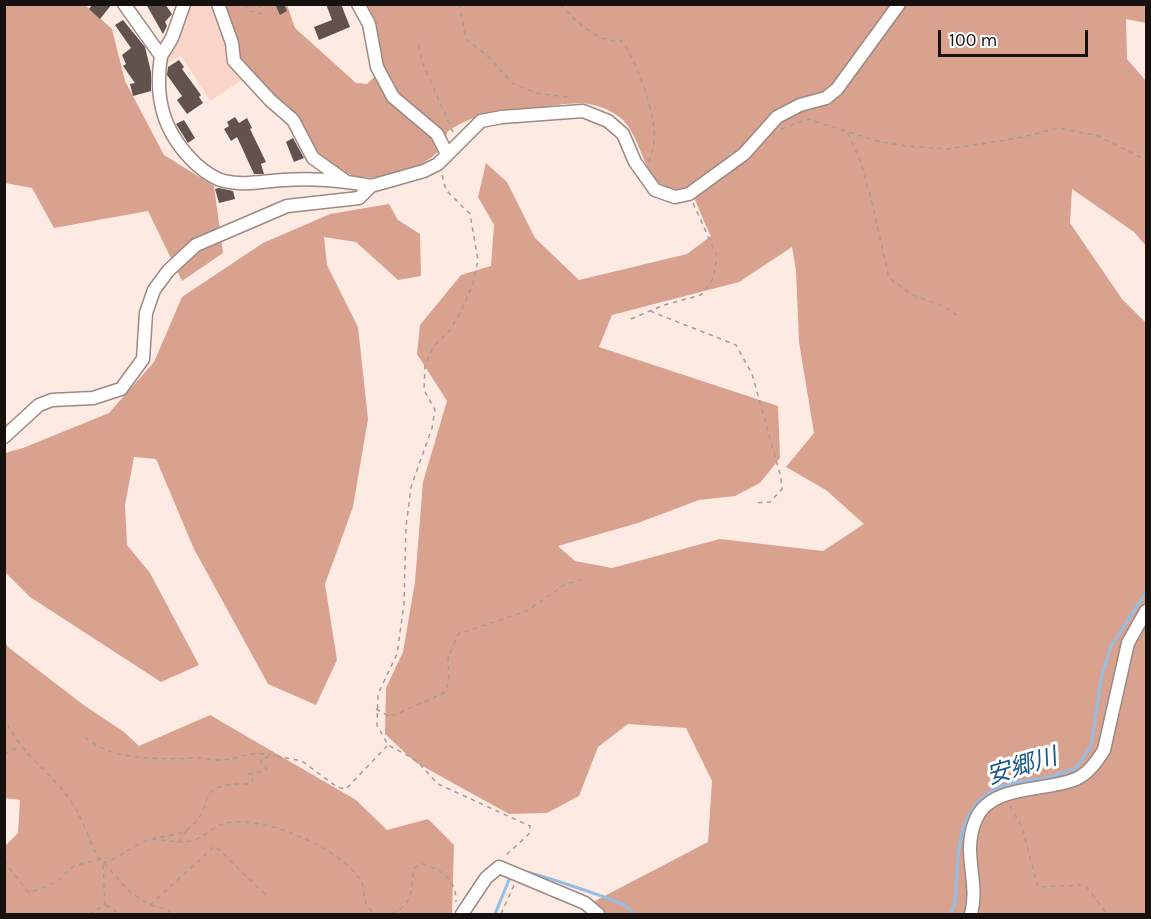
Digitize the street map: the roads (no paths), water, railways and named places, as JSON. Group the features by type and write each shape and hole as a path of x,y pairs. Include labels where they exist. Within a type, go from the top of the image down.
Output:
{"street":[{"path":"124,4 161,56"},
{"path":"184,4 172,38 161,56 157,81 172,139 201,169 221,181 240,183 307,179 344,180 371,186 424,171 481,121 502,117 583,111 608,121 623,134 645,176 656,190 675,197 689,194 744,154 777,117 800,105 826,98 837,89 898,4"},
{"path":"218,4 232,43 234,61 270,100 293,120 313,158 344,180"},
{"path":"358,4 369,24 377,67 393,97 432,129 446,154"},
{"path":"4,437 39,405 52,400 93,398 121,389 143,359 146,313 154,290 168,271 196,245 287,206 359,198 371,186"},
{"path":"971,915 970,835 977,816 989,801 1077,779 1095,764 1104,750 1128,643 1146,611"},
{"path":"459,911 486,878 510,873 585,903 598,915"}],"waterway":[{"name":"安郷川","path":"950,914 955,904 959,849 968,816 991,792 1009,784 1049,777 1076,768 1091,746 1101,680 1110,648 1146,592"},
{"name":"安郷川","path":"516,870 603,897 624,905 634,914"},
{"name":"安郷川","path":"495,914 511,875"}]}
